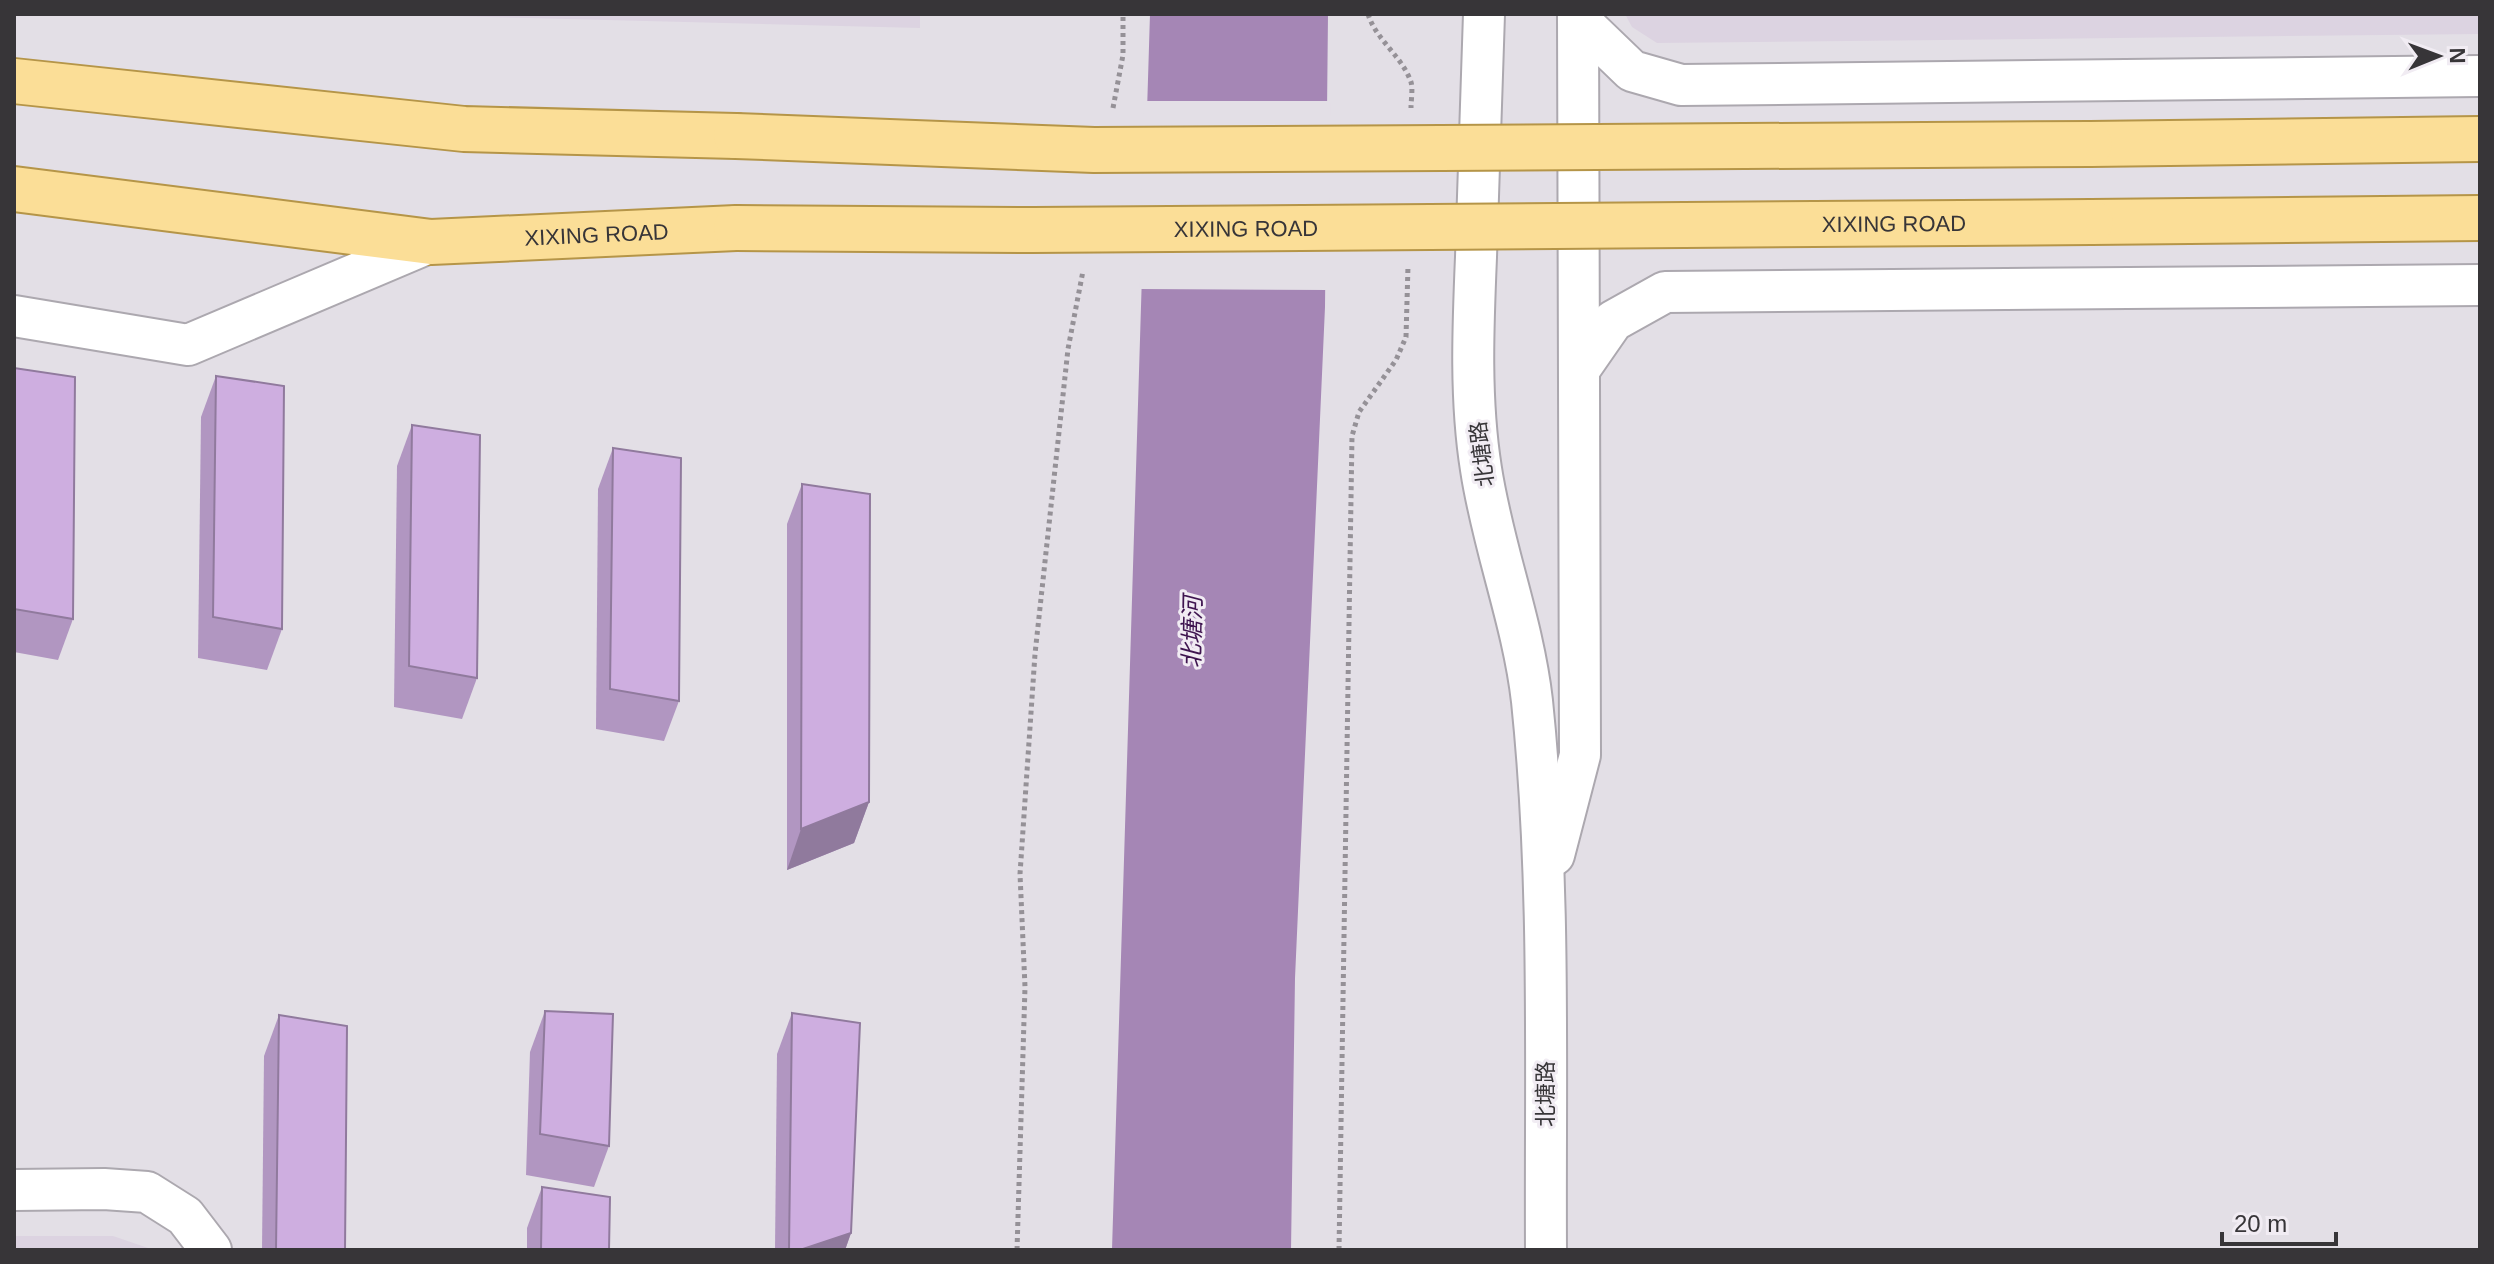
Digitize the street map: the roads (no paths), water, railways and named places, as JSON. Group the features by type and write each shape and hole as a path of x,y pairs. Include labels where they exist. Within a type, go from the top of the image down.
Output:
{"main road":[{"path":"14,81 464,129 1094,150 2480,139"},
{"name":"XIXING ROAD","path":"14,189 431,242 736,228 1033,230 2480,218"}],"street":[{"name":"北塘路","path":"1484,14 1473,376 1481,468 1503,576 1522,640 1531,699 1544,889 1546,1250"},
{"name":"北塘路","path":"1544,889 1580,755 1578,16"},
{"path":"1578,16 1632,71 1681,85 2480,76"},
{"path":"14,316 188,345 431,242"},
{"path":"1579,370 1613,321 1665,292 2480,285"},
{"path":"14,1190 147,1192 185,1216 211,1250"}],"water":[{"name":"北塘河","path":"1150,14 1328,14 1325,307 1295,978 1291,1250 1112,1250"}]}
